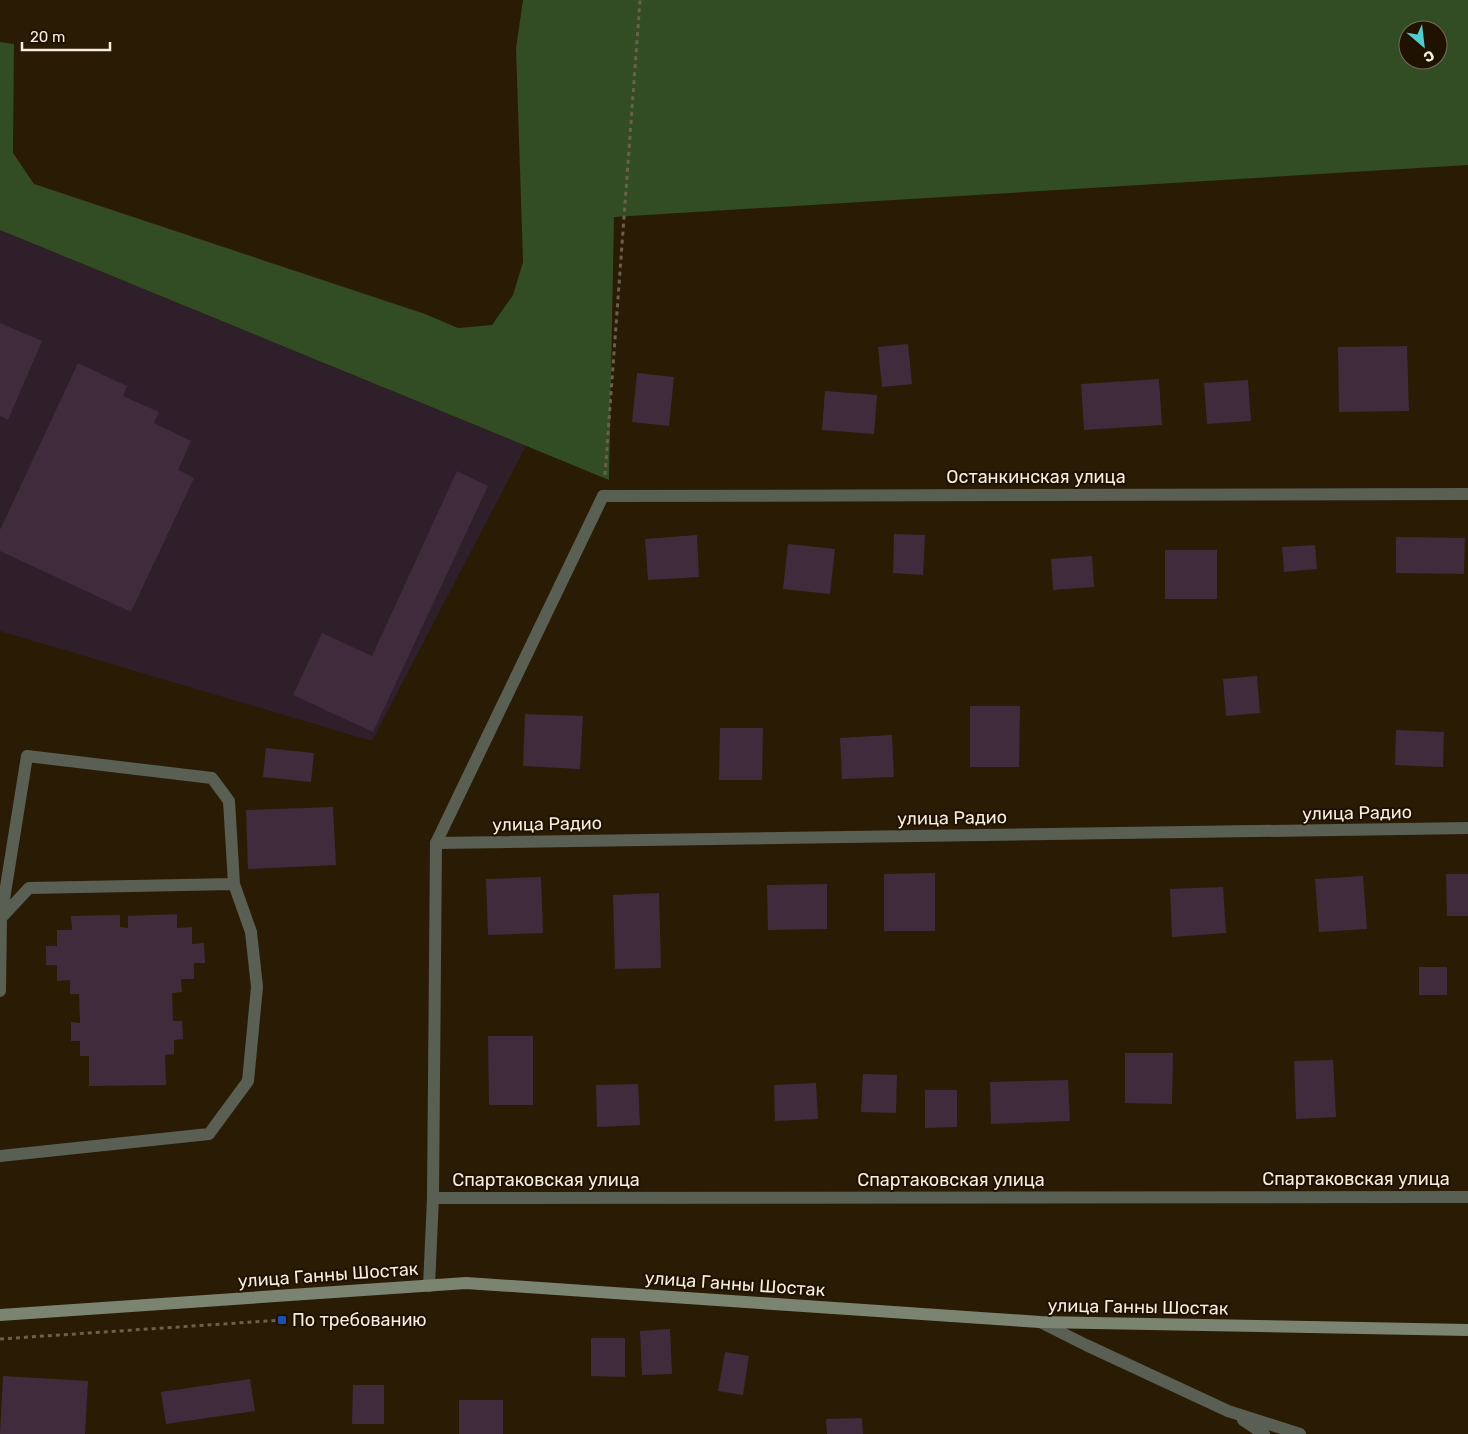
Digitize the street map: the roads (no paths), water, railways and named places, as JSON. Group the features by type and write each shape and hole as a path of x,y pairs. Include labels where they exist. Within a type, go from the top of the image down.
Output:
{"main road":[{"name":"улица Ганны Шостак","path":"0,1315 466,1283 1040,1322 1468,1330"}],"street":[{"name":"Останкинская улица","path":"436,844 603,496 1468,494"},
{"path":"0,991 1,918 27,756 212,778 229,801 234,884 251,932 257,986 248,1081 209,1134 0,1156"},
{"name":"улица Радио","path":"436,844 1468,828"},
{"path":"429,1286 433,1198 436,844"},
{"path":"1,918 29,888 234,884"},
{"name":"Спартаковская улица","path":"433,1198 1468,1197"},
{"path":"1040,1322 1086,1346 1228,1411 1300,1434"},
{"path":"1228,1411 1264,1434"}],"place":[{"name":"По требованию","path":"282,1320"}]}
